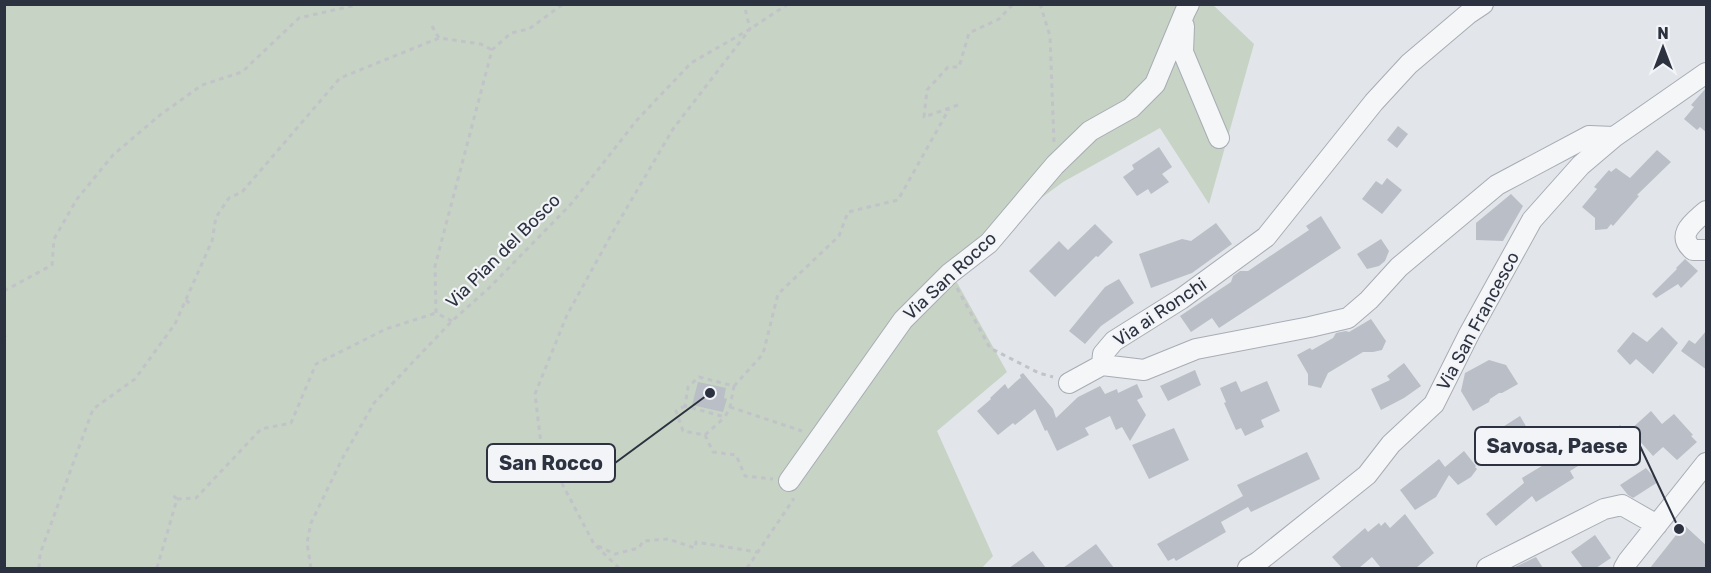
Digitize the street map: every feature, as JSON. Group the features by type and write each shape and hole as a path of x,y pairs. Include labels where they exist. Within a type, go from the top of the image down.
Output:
{"street":[{"name":"Via ai Ronchi","path":"1483,4 1409,64 1374,102 1266,237 1181,299 1114,341 1103,354 1102,365 1144,370 1196,349 1348,318 1369,300 1399,267 1497,185 1589,136 1614,137"},
{"name":"Via San Rocco","path":"789,481 903,320 949,274 989,243 1055,165 1090,131 1131,108 1155,84 1187,8"},
{"path":"1187,8 1184,52 1219,138"},
{"name":"Via San Francesco","path":"1248,568 1367,475 1391,444 1434,404 1469,334 1532,220 1581,165 1614,137 1707,73"},
{"path":"1707,211 1687,229 1685,235 1689,247 1693,250 1707,250"},
{"path":"1069,383 1102,365"},
{"path":"1624,568 1707,463"},
{"path":"1487,568 1604,509 1622,506 1657,525"}],"path":[{"path":"4,291 52,265 54,239 77,199 113,156 160,115 202,85 242,72 299,18 360,4"},
{"path":"436,313 435,266 492,50 511,33 529,29 563,4"},
{"path":"619,568 594,544 541,444 535,394 567,315 661,148 750,29 744,4"},
{"name":"Via Pian del Bosco","path":"311,568 307,543 311,523 342,459 374,403 452,321 571,204 637,120 691,63 788,4"},
{"path":"958,105 924,117 927,90 948,67 959,67 969,33 999,19 1013,4"},
{"path":"1040,4 1050,36 1055,165"},
{"path":"432,26 439,38"},
{"path":"39,568 40,554 93,409 135,380 175,324 212,240 216,217 230,198 242,192 340,78 439,38 481,44 492,50"},
{"path":"705,435 725,417 730,407 734,386 763,354 778,294 839,236 848,212 898,200 950,109"},
{"path":"949,274 990,348 1039,373 1069,383"},
{"path":"186,300 191,305"},
{"path":"170,493 177,499 196,498 261,429 291,423 316,364 386,329 436,313 452,321"},
{"path":"4,333 6,339 4,338"},
{"path":"685,406 688,387 699,377 734,386"},
{"path":"705,435 683,431 676,411 685,406 725,417"},
{"path":"730,407 821,437"},
{"path":"705,435 712,452 736,455 745,476 789,481 793,500 747,568"},
{"path":"157,568 177,499"},
{"path":"594,544 615,554 639,548 643,541 668,539 695,548 696,542 758,552"}],"green space":[{"path":"1212,4 1254,44 1209,204 1160,128 1063,182 1007,223 950,270 1007,372 937,431 993,556 982,568 5,568 4,5"}],"building":[{"path":"1707,87 1707,133 1700,127 1697,130 1684,119 1694,107 1691,105"},
{"path":"1398,126 1408,134 1397,148 1387,140"},
{"path":"1159,147 1172,167 1162,174 1169,182 1151,194 1148,189 1137,196 1123,177 1134,169 1132,165"},
{"path":"1657,150 1671,162 1637,195 1639,196 1613,226 1611,224 1607,229 1595,230 1595,218 1582,207 1597,189 1594,187 1609,170 1611,172 1616,168 1630,178"},
{"path":"1387,178 1402,190 1382,214 1362,199 1376,181 1382,185"},
{"path":"1511,194 1523,206 1503,241 1476,240 1476,223"},
{"path":"1321,216 1341,248 1219,328 1212,318 1191,332 1180,316 1231,282 1233,276 1240,271 1248,271 1309,230 1306,226"},
{"path":"1216,223 1232,244 1192,273 1151,288 1139,254 1182,239 1191,241"},
{"path":"1095,224 1113,242 1055,297 1029,271 1059,241 1068,250"},
{"path":"1381,239 1389,251 1385,261 1379,266 1367,269 1357,254"},
{"path":"1685,259 1698,271 1681,288 1678,284 1656,298 1652,294"},
{"path":"1119,279 1134,303 1101,326 1085,344 1069,331 1105,287"},
{"path":"1371,319 1386,341 1382,350 1363,352 1328,373 1321,388 1308,385 1308,374 1297,355 1310,348 1312,350 1333,338 1336,333 1349,332"},
{"path":"1662,327 1678,343 1653,374 1636,359 1630,365 1617,351 1633,332 1647,342"},
{"path":"1707,330 1707,370 1681,351 1689,340 1695,344"},
{"path":"1489,360 1506,365 1518,384 1499,393 1473,411 1461,391 1465,373"},
{"path":"1404,363 1421,386 1381,410 1371,389 1390,380 1387,376"},
{"path":"1195,370 1201,385 1168,401 1160,386"},
{"path":"1023,373 1053,409 1056,418 1078,397 1100,386 1105,394 1117,389 1118,393 1137,384 1143,397 1137,400 1146,415 1130,441 1122,427 1116,430 1110,416 1085,428 1089,435 1057,451 1035,409 998,435 977,411 1005,384 1008,389 1021,379 1020,375"},
{"path":"1236,381 1241,392 1267,381 1280,411 1261,420 1264,427 1245,436 1241,428 1236,430 1220,388"},
{"path":"698,382 726,388 724,398 727,399 723,412 692,405"},
{"path":"1651,411 1662,424 1674,414 1697,442 1677,460 1663,447 1653,456 1630,430"},
{"path":"1520,416 1531,435 1500,451 1490,435"},
{"path":"1620,425 1633,439 1611,458 1596,450 1589,438 1605,426 1611,433"},
{"path":"1174,428 1189,460 1149,479 1132,445"},
{"path":"1464,451 1477,469 1471,477 1458,485 1449,475 1436,497 1415,510 1400,490 1439,459 1445,467"},
{"path":"1307,452 1320,479 1251,512 1248,507 1221,522 1226,532 1176,561 1174,558 1168,561 1157,544 1243,496 1237,485"},
{"path":"1560,455 1564,461 1570,457 1578,466 1570,471 1574,478 1536,502 1532,496 1496,526 1486,514 1524,483 1522,478"},
{"path":"1646,468 1658,482 1633,498 1620,485"},
{"path":"1405,514 1434,553 1416,568 1381,568 1372,557 1359,568 1342,568 1332,557 1365,528 1368,532 1379,523 1381,526 1385,522 1390,528"},
{"path":"1684,525 1707,546 1707,568 1650,568"},
{"path":"1595,535 1611,558 1596,568 1583,568 1571,552"},
{"path":"1096,544 1114,568 1063,568"},
{"path":"1033,551 1046,568 1009,568"},
{"path":"1536,557 1543,568 1513,568"}],"place":[{"name":"San Rocco","path":"710,393"},
{"name":"Savosa, Paese","path":"1679,529"}]}
